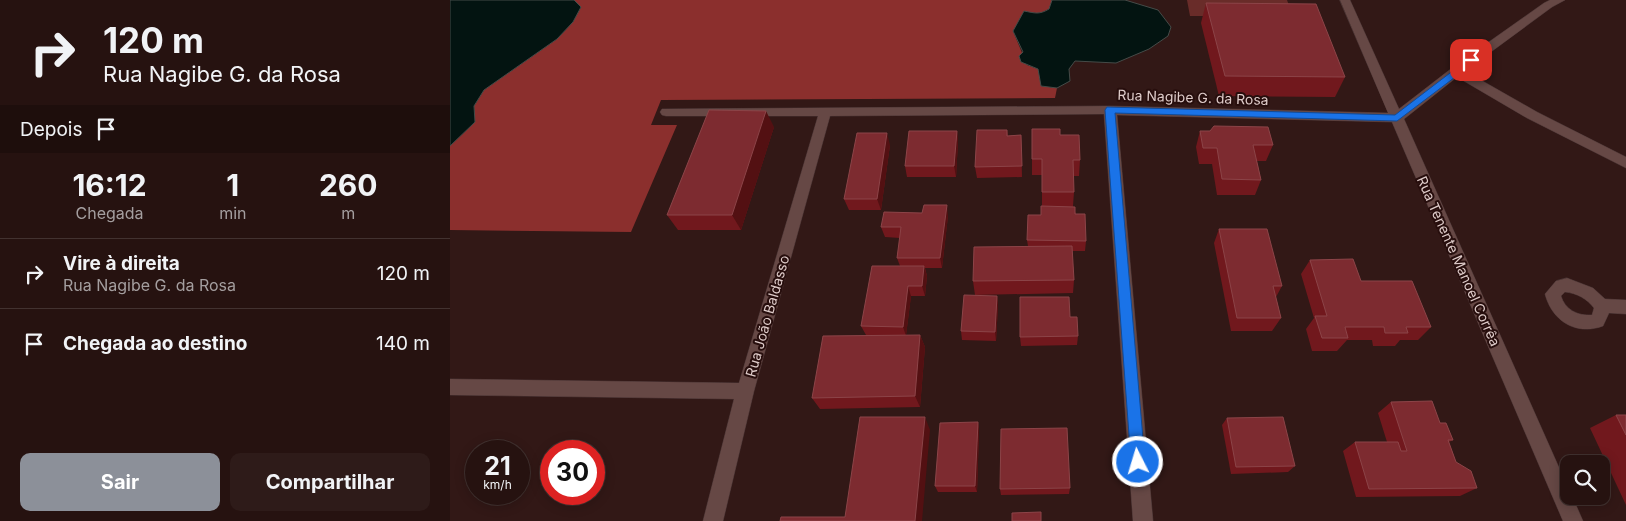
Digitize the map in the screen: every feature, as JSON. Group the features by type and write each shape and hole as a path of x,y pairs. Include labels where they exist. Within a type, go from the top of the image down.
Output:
{"street":[{"name":"Rua Tenente Manoel Corrêa","path":"1345,0 1573,521"},
{"path":"1397,118 1456,71 1548,5 1560,0"},
{"path":"1456,71 1532,115 1626,163"},
{"path":"1110,110 1143,521"},
{"name":"Rua Nagibe G. da Rosa","path":"666,112 1110,110 1397,118"},
{"name":"Rua João Baldasso","path":"713,521 745,391 825,112"},
{"path":"1602,306 1626,307"},
{"path":"450,387 745,391"}],"shaded area":[{"path":"450,0 574,0 581,7 573,22 557,39 484,90 474,106 475,122 450,146"},
{"path":"574,0 1052,0 1049,9 1036,15 1030,12 1013,31 1027,65 1038,69 1042,86 1057,88 1055,98 661,100 651,125 677,125 631,232 450,230 450,146 475,122 474,106 484,90 557,39 573,22 581,7"},
{"path":"1052,0 1125,0 1158,10 1171,27 1168,36 1149,49 1116,63 1075,61 1069,69 1070,81 1057,88 1041,86 1038,69 1021,62 1019,56 1023,52 1013,31 1024,11 1042,12 1049,9"},
{"path":"1187,0 1287,0 1293,16 1190,16"}],"building":[{"path":"1206,3 1316,4 1345,77 1225,76"},
{"path":"709,110 766,111 732,215 667,215"},
{"path":"1214,126 1268,127 1273,145 1253,145 1261,180 1222,179 1217,148 1203,148 1200,131 1210,131"},
{"path":"1032,129 1060,129 1060,135 1079,135 1080,160 1073,160 1074,192 1042,192 1042,159 1032,159"},
{"path":"977,130 1007,130 1007,136 1021,135 1022,166 975,167"},
{"path":"909,131 957,131 954,166 905,166"},
{"path":"857,133 887,133 877,199 844,199"},
{"path":"924,205 947,205 940,258 897,258 901,227 881,227 884,212 922,213"},
{"path":"1041,206 1075,207 1075,214 1085,214 1086,241 1027,240 1028,215 1041,215"},
{"path":"1219,229 1267,229 1282,286 1273,286 1281,318 1237,318"},
{"path":"1072,246 1074,280 973,281 974,247"},
{"path":"1353,259 1361,281 1412,281 1431,327 1406,327 1408,333 1385,333 1384,327 1345,327 1348,338 1322,338 1315,316 1327,316 1310,260"},
{"path":"872,266 924,266 922,286 908,286 903,327 861,326"},
{"path":"964,295 997,296 995,332 961,331"},
{"path":"1020,297 1069,297 1070,317 1077,317 1078,336 1020,337"},
{"path":"920,335 915,396 812,398 823,336"},
{"path":"1432,401 1440,423 1446,423 1453,440 1448,440 1456,462 1471,471 1477,488 1369,489 1355,442 1398,442 1401,451 1407,451 1391,402"},
{"path":"1616,415 1626,415 1626,435"},
{"path":"860,417 925,417 915,521 780,521 781,517 845,517"},
{"path":"1283,417 1295,466 1236,467 1227,418"},
{"path":"978,422 975,486 935,486 940,423"},
{"path":"1067,428 1070,488 1000,489 1001,429"},
{"path":"1041,512 1041,521 1012,521 1012,513"}],"route":[{"path":"1138,462 1110,110 1397,118 1471,60"}]}
